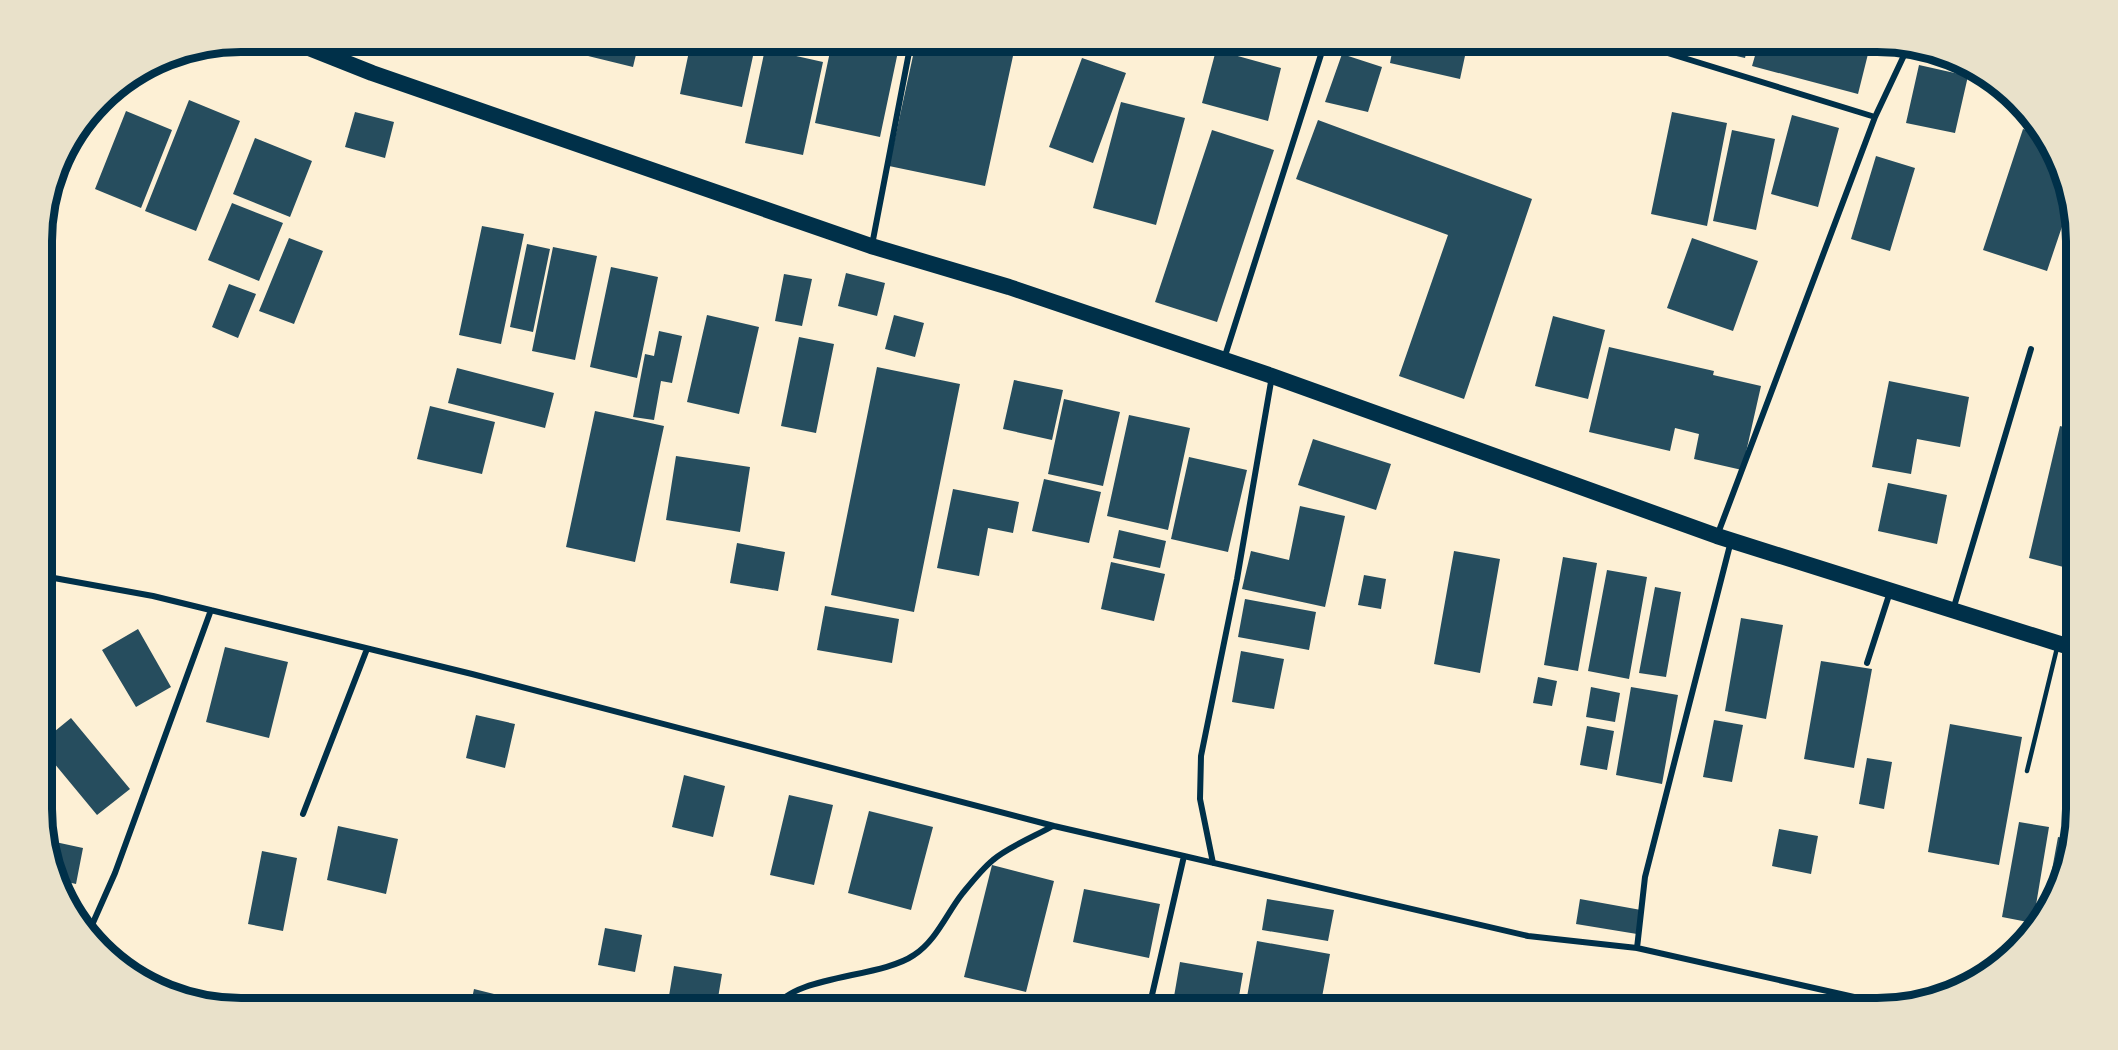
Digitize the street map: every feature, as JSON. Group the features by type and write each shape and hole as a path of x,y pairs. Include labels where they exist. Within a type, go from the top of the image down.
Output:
{"highway":[{"path":"319,52 372,73 871,246 1009,287 1272,376 1724,539 2066,646"}],"street":[{"path":"871,246 909,52"},
{"path":"1224,360 1322,52"},
{"path":"1664,52 1875,117"},
{"path":"1637,948 1645,877 1724,539 1875,117 1904,55"},
{"path":"1953,611 2031,348"},
{"path":"1213,863 1200,799 1201,756 1237,579 1272,376"},
{"path":"52,578 153,596 211,610 1054,826 1528,936 1637,948 1854,997"},
{"path":"1867,663 1890,591"},
{"path":"92,924 115,873 211,610"},
{"path":"303,814 367,649"},
{"path":"786,998 793,991 891,966 915,955 929,941 962,894 993,859 1054,826"},
{"path":"1151,997 1184,856"}],"lane":[{"path":"2027,771 2058,644"}],"building":[{"path":"585,52 637,52 633,67 584,55"},
{"path":"689,52 754,52 742,107 680,94"},
{"path":"764,52 778,52 823,62 803,155 745,143"},
{"path":"830,52 898,52 880,137 815,123"},
{"path":"914,52 1014,52 985,186 889,166"},
{"path":"1215,52 1223,52 1281,68 1268,121 1202,103"},
{"path":"1392,52 1466,52 1460,79 1390,63"},
{"path":"1719,52 1746,52 1745,58"},
{"path":"1756,52 1868,52 1858,94 1752,66"},
{"path":"1342,54 1382,67 1368,112 1325,102"},
{"path":"1082,58 1126,73 1093,163 1049,147"},
{"path":"1919,65 1968,76 1955,133 1906,123"},
{"path":"189,100 240,121 196,231 145,211"},
{"path":"1121,102 1185,118 1156,225 1093,208"},
{"path":"126,111 172,130 141,208 95,189"},
{"path":"355,112 394,122 385,158 345,147"},
{"path":"1672,112 1727,123 1707,226 1651,214"},
{"path":"1792,115 1839,128 1818,207 1771,194"},
{"path":"1318,120 1532,199 1464,399 1399,376 1448,235 1296,179"},
{"path":"2023,129 2030,131 2051,169 2064,217 2047,271 1983,250"},
{"path":"1212,130 1274,150 1217,322 1155,302"},
{"path":"1732,130 1775,139 1756,230 1713,221"},
{"path":"255,138 312,161 290,217 233,194"},
{"path":"1876,156 1915,168 1890,251 1851,239"},
{"path":"232,203 283,223 259,281 208,260"},
{"path":"482,226 524,234 501,344 459,335"},
{"path":"289,238 323,251 294,324 259,311"},
{"path":"1692,238 1758,261 1733,331 1667,308"},
{"path":"527,244 550,249 533,332 510,327"},
{"path":"553,247 597,256 575,360 532,351"},
{"path":"611,267 658,277 637,378 590,367"},
{"path":"846,273 885,283 877,316 838,306"},
{"path":"784,274 812,279 802,326 775,321"},
{"path":"229,284 256,294 238,338 212,327"},
{"path":"707,315 759,327 739,414 687,402"},
{"path":"894,315 924,323 915,357 885,349"},
{"path":"1553,316 1605,330 1588,399 1535,386"},
{"path":"659,331 682,336 672,383 661,381 654,420 633,417 645,354 654,356"},
{"path":"799,337 834,344 816,433 781,426"},
{"path":"1609,347 1714,371 1713,375 1761,386 1742,470 1694,459 1699,434 1675,428 1670,451 1589,432"},
{"path":"877,367 960,384 914,612 831,595"},
{"path":"457,368 554,393 545,428 448,403"},
{"path":"1014,380 1063,390 1052,440 1003,429"},
{"path":"1889,381 1969,397 1960,447 1917,439 1911,474 1872,467"},
{"path":"1064,399 1120,412 1103,486 1048,474"},
{"path":"430,406 495,422 482,474 417,459"},
{"path":"595,411 664,426 635,562 566,547"},
{"path":"1129,415 1190,428 1168,530 1107,516"},
{"path":"2060,426 2066,428 2066,568 2029,558"},
{"path":"1313,439 1391,464 1376,510 1298,485"},
{"path":"676,456 750,467 740,532 666,520"},
{"path":"1189,457 1247,470 1228,552 1171,539"},
{"path":"1044,479 1101,492 1089,543 1032,531"},
{"path":"1888,483 1947,495 1937,544 1878,531"},
{"path":"953,489 1019,502 1013,533 988,528 979,576 937,568"},
{"path":"1300,506 1345,516 1325,607 1242,589 1251,551 1289,560"},
{"path":"1119,530 1166,541 1160,568 1113,558"},
{"path":"737,543 785,552 778,591 730,583"},
{"path":"1454,551 1500,559 1480,673 1434,664"},
{"path":"1563,557 1597,563 1578,671 1544,665"},
{"path":"1111,562 1165,574 1154,621 1101,609"},
{"path":"1607,570 1647,577 1629,679 1588,671"},
{"path":"1364,575 1386,579 1381,609 1358,605"},
{"path":"1655,587 1681,592 1666,677 1639,673"},
{"path":"1245,599 1316,612 1309,650 1238,637"},
{"path":"825,606 899,619 892,663 817,650"},
{"path":"1741,618 1783,625 1766,719 1725,711"},
{"path":"138,629 171,687 136,707 102,650"},
{"path":"225,647 288,662 269,738 206,722"},
{"path":"1241,651 1284,659 1274,709 1232,702"},
{"path":"1821,661 1872,669 1854,768 1804,759"},
{"path":"1538,677 1557,681 1552,706 1533,703"},
{"path":"1591,687 1620,693 1615,722 1586,717"},
{"path":"1631,687 1678,695 1662,784 1616,775"},
{"path":"476,715 515,724 505,768 466,758"},
{"path":"71,718 130,789 97,815 52,761 52,733"},
{"path":"1714,720 1743,725 1732,782 1703,777"},
{"path":"1950,724 2022,737 1999,865 1928,852"},
{"path":"1587,726 1614,731 1607,770 1580,765"},
{"path":"1867,758 1892,762 1884,809 1859,804"},
{"path":"684,775 725,786 713,837 672,827"},
{"path":"789,795 833,805 814,885 770,875"},
{"path":"869,811 933,827 911,910 848,893"},
{"path":"2019,822 2049,827 2035,913 2028,922 2002,917"},
{"path":"338,826 398,839 386,894 327,880"},
{"path":"1779,829 1818,836 1811,874 1772,866"},
{"path":"2058,837 2063,838 2059,857 2049,885"},
{"path":"56,842 83,848 76,884 67,881"},
{"path":"262,851 297,858 283,931 248,924"},
{"path":"992,865 1054,881 1026,992 964,977"},
{"path":"1084,889 1160,904 1149,958 1073,942"},
{"path":"1267,899 1334,910 1328,941 1262,930"},
{"path":"1580,899 1641,910 1637,934 1576,924"},
{"path":"605,928 642,935 635,972 598,965"},
{"path":"1257,941 1330,954 1322,997 1247,997"},
{"path":"1180,962 1243,973 1239,997 1174,997"},
{"path":"674,966 722,974 718,998 669,996"},
{"path":"474,989 509,998 472,998"}]}
